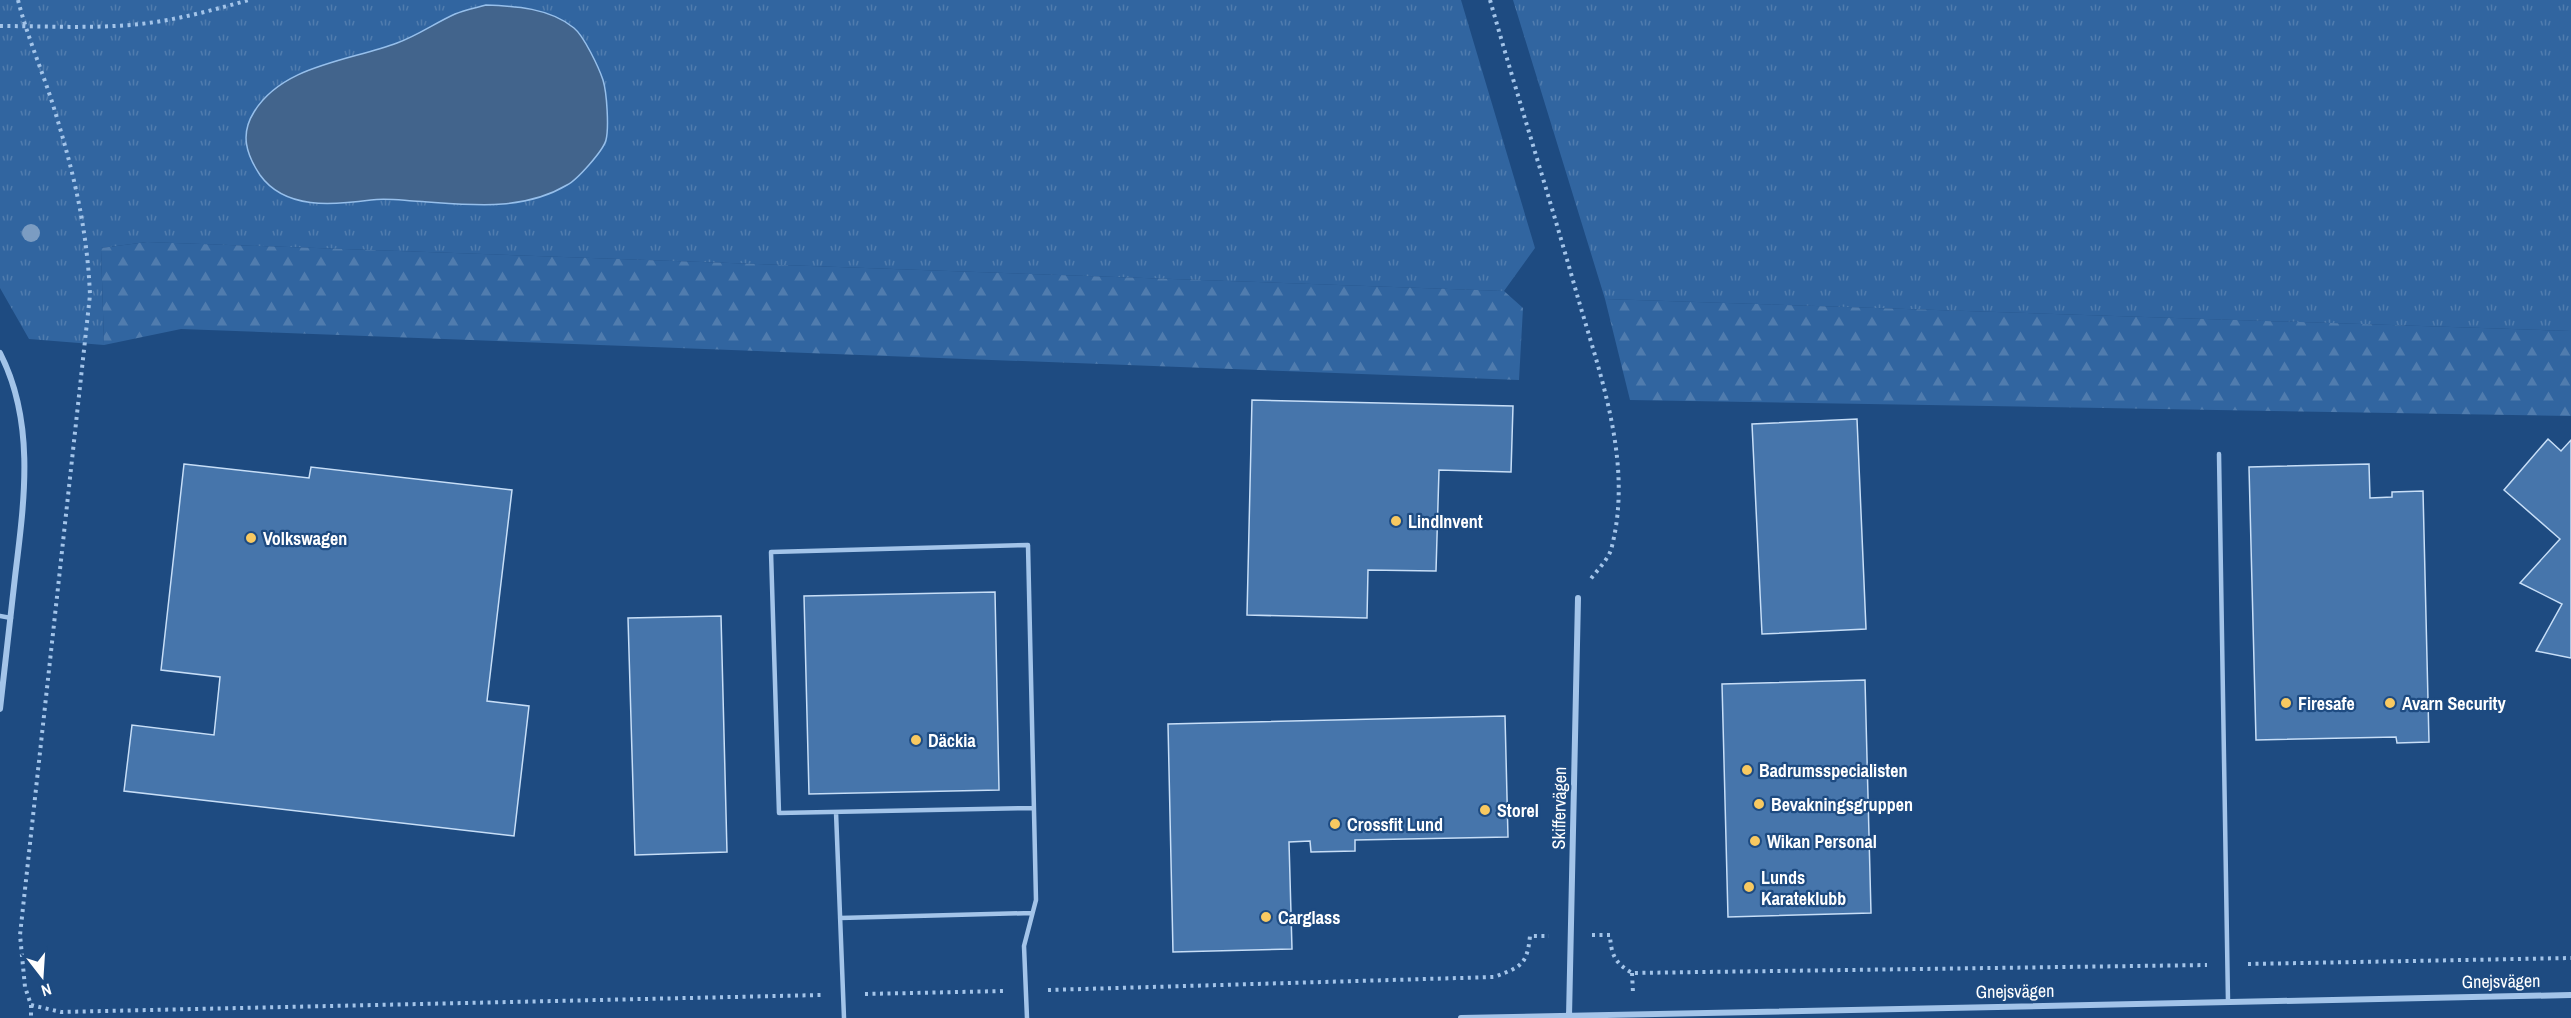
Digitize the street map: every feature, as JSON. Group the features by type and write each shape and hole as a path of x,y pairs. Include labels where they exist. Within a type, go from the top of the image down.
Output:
{"street":[{"path":"0,353 20,412 25,462 21,528 0,709"},
{"name":"Skiffervägen","path":"1569,1017 1578,598"},
{"name":"Gnejsvägen","path":"1461,1018 2571,995"}],"lane":[{"path":"2219,454 2228,1001"},
{"path":"1027,1018 1024,946 1036,900 1034,808 1028,545 771,552 779,813 1034,808"},
{"path":"0,616 11,618"},
{"path":"836,812 844,1018"},
{"path":"840,918 1032,913"}],"path":[{"path":"18,0 24,26 52,104 79,196 88,246 90,295 20,935 25,987 31,1005 31,1018"},
{"path":"0,26 140,24 185,17 249,0"},
{"path":"1490,0 1613,425 1618,476 1617,514 1612,549 1578,598"},
{"path":"31,1005 61,1012 843,995 1494,977 1516,969 1528,956 1530,936 1610,935 1610,949 1616,963 1632,973 2571,958"}],"green space":[{"path":"0,0 1461,0 1535,248 1504,291 147,242 101,248 104,345 29,339 0,288"},
{"path":"1513,0 2571,0 2571,331 1605,299"},
{"path":"147,242 1504,291 1523,308 1519,380 181,329 104,345 101,248"},
{"path":"1605,299 2571,331 2571,416 1630,400"}],"shaded area":[{"path":"486,5 532,9 565,21 578,32 595,60 606,93 607,135 604,145 595,158 571,182 549,194 530,200 492,205 382,199 326,204 296,200 270,186 260,175 248,152 247,128 254,112 267,96 282,84 318,67 397,43 455,14"}],"building":[{"path":"1252,400 1513,406 1511,472 1439,470 1436,571 1368,570 1367,618 1247,615"},
{"path":"1857,419 1866,629 1762,634 1752,424"},
{"path":"2548,439 2561,451 2571,440 2571,658 2536,651 2562,604 2520,583 2560,539 2504,490"},
{"path":"184,464 309,478 311,467 512,490 487,701 529,706 514,836 124,791 132,725 214,735 220,677 161,670"},
{"path":"2369,464 2370,498 2392,497 2392,492 2423,491 2429,742 2397,743 2396,737 2256,740 2249,467"},
{"path":"995,592 999,790 809,794 804,596"},
{"path":"721,616 727,852 635,855 628,618"},
{"path":"1865,680 1871,913 1728,917 1722,684"},
{"path":"1505,716 1508,837 1355,840 1355,851 1311,852 1310,841 1289,842 1292,949 1173,952 1168,724"}],"place":[{"name":"LindInvent","path":"1396,521"},
{"name":"Volkswagen","path":"251,538"},
{"name":"Firesafe","path":"2286,703"},
{"name":"Avarn Security","path":"2390,703"},
{"name":"Däckia","path":"916,740"},
{"name":"Badrumsspecialisten","path":"1747,770"},
{"name":"Bevakningsgruppen","path":"1759,804"},
{"name":"Storel","path":"1485,810"},
{"name":"Crossfit Lund","path":"1335,824"},
{"name":"Wikan Personal","path":"1755,841"},
{"name":"Lunds Karateklubb","path":"1749,887"},
{"name":"Carglass","path":"1266,917"}]}
